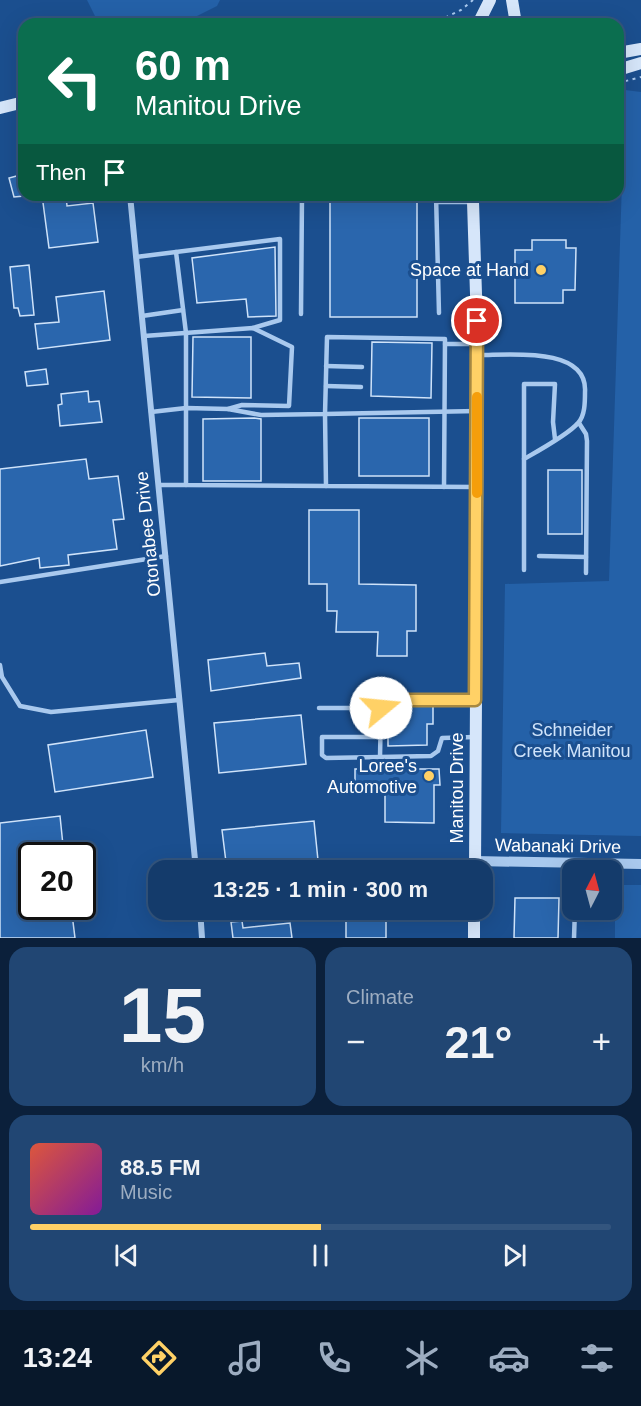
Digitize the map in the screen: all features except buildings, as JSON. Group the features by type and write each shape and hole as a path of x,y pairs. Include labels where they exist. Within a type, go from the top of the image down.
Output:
{"main road":[{"path":"481,18 490,0"},
{"path":"512,0 515,18"},
{"path":"624,52 641,49"},
{"path":"624,68 641,63"},
{"path":"0,108 18,104"},
{"name":"Manitou Drive","path":"473,201 478,350 475,860"},
{"path":"474,920 474,938"}],"street":[{"name":"Otonabee Drive","path":"131,201 195,860"},
{"name":"Wabanaki Drive","path":"493,864 562,862"},
{"name":"Wabanaki Drive","path":"622,864 641,864"},
{"path":"201,920 202,938"}],"lane":[{"path":"301,314 302,201"},
{"path":"439,313 436,202 443,201"},
{"path":"136,257 279,238 280,320 253,328 144,336"},
{"path":"176,252 186,333 186,485"},
{"path":"142,316 183,310"},
{"path":"228,410 242,405 289,406 292,347 253,328"},
{"path":"326,486 327,338 445,339 444,487"},
{"path":"445,344 478,350 564,359 577,371 586,388 584,410 579,423 524,459"},
{"path":"326,366 362,367"},
{"path":"524,570 524,384 555,384 553,422 555,439"},
{"path":"326,386 361,387"},
{"path":"151,412 186,408 228,410 261,415 477,411"},
{"path":"579,423 587,441 586,573"},
{"path":"159,485 477,487"},
{"path":"0,582 166,556"},
{"path":"539,556 586,557"},
{"path":"0,665 2,677 20,706 51,712 179,700"},
{"path":"380,757 381,708 389,700 475,700"},
{"path":"319,708 381,708"},
{"path":"380,738 322,737 322,754 326,758 431,756 438,751 442,738 475,737"},
{"path":"574,920 574,938"}],"path":[{"path":"444,18 461,10 473,0"},
{"path":"624,81 641,77"}],"green space":[{"path":"87,0 220,0 217,6 193,18 96,18"},
{"name":"Schneider Creek Manitou","path":"625,90 641,92 641,836 501,833 505,584 609,581 621,201 624,201"},
{"path":"622,885 641,885 641,938 615,938 615,920 622,920"}],"slow traffic":[{"path":"477,397 477,493"}],"place":[{"name":"Space at Hand","path":"541,270"},
{"name":"Loree's Automotive","path":"429,776"}],"route":[{"path":"381,708 382,704 389,700 475,700 477,321"}]}
